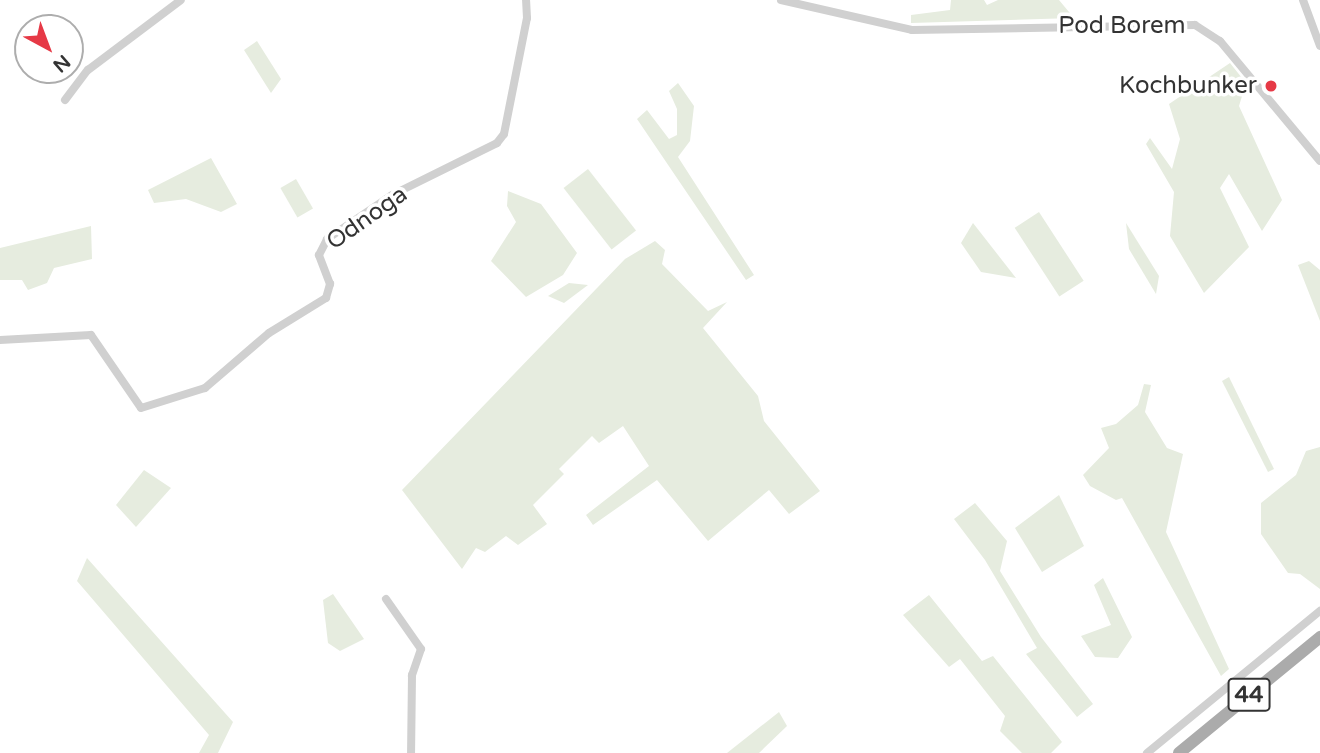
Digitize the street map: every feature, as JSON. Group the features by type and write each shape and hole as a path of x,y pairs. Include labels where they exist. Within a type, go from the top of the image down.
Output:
{"main road":[{"name":"44","path":"1179,753 1320,637"}],"street":[{"path":"65,100 88,69 181,0"},
{"name":"Odnoga","path":"0,340 91,335 141,408 205,388 275,329 326,298 330,284 319,256 327,239 392,195 497,143 504,134 527,18 527,0"},
{"name":"Pod Borem","path":"781,0 912,30 1195,24 1220,41 1320,161"},
{"path":"1303,0 1320,46"},
{"path":"387,598 421,649 412,675 411,753"},
{"path":"1147,753 1320,611"}],"shaded area":[{"path":"951,0 984,0 987,5 998,0 1059,0 1074,18 911,23 911,15 950,10"},
{"path":"257,41 281,79 271,93 244,50"},
{"path":"1230,63 1246,83 1239,106 1282,200 1262,231 1229,174 1220,188 1249,247 1204,293 1170,236 1174,192 1146,144 1150,138 1172,169 1180,139 1169,104"},
{"path":"678,83 694,106 690,141 678,157 754,275 746,280 637,119 647,110 669,139 677,135 677,109 669,91"},
{"path":"211,158 237,204 221,212 186,199 154,203 148,190"},
{"path":"588,169 636,230 612,250 564,188"},
{"path":"296,179 313,208 297,217 280,188"},
{"path":"508,191 541,204 577,253 563,275 526,297 491,261 516,222 507,206"},
{"path":"1039,212 1084,281 1059,297 1015,228"},
{"path":"973,223 1016,278 981,272 961,243"},
{"path":"1126,223 1159,276 1156,294 1129,249"},
{"path":"91,226 92,259 54,268 47,283 28,290 22,280 0,280 0,248"},
{"path":"655,241 665,250 662,264 708,311 727,302 703,328 758,396 764,421 820,491 789,514 769,490 708,541 657,480 593,525 586,515 649,466 623,426 599,443 592,436 559,469 564,474 533,505 547,524 518,545 506,536 485,552 476,548 462,569 402,490 625,259"},
{"path":"1309,261 1320,270 1320,321 1298,265"},
{"path":"569,283 588,285 564,303 548,296"},
{"path":"1229,377 1274,469 1268,472 1222,381"},
{"path":"1144,384 1151,385 1145,412 1167,448 1183,454 1166,532 1229,669 1221,676 1122,498 1116,500 1090,486 1083,475 1109,448 1101,428 1116,424 1138,405"},
{"path":"1320,447 1320,589 1300,574 1288,573 1261,534 1261,503 1296,475 1306,451"},
{"path":"144,470 171,488 136,527 116,505"},
{"path":"1059,495 1084,546 1042,572 1015,528"},
{"path":"975,503 1007,541 1000,571 1041,637 1093,704 1077,717 1026,654 1037,648 985,560 954,519"},
{"path":"87,558 233,722 218,753 199,753 209,735 77,581"},
{"path":"1103,578 1132,637 1118,658 1095,657 1081,636 1111,625 1094,585"},
{"path":"333,594 364,639 340,651 328,643 323,600"},
{"path":"929,595 982,661 993,656 1062,742 1051,753 1022,753 1000,731 1005,716 960,659 949,667 903,615"},
{"path":"779,712 787,726 759,753 727,753"}],"place":[{"name":"Kochbunker","path":"1271,86"}]}
